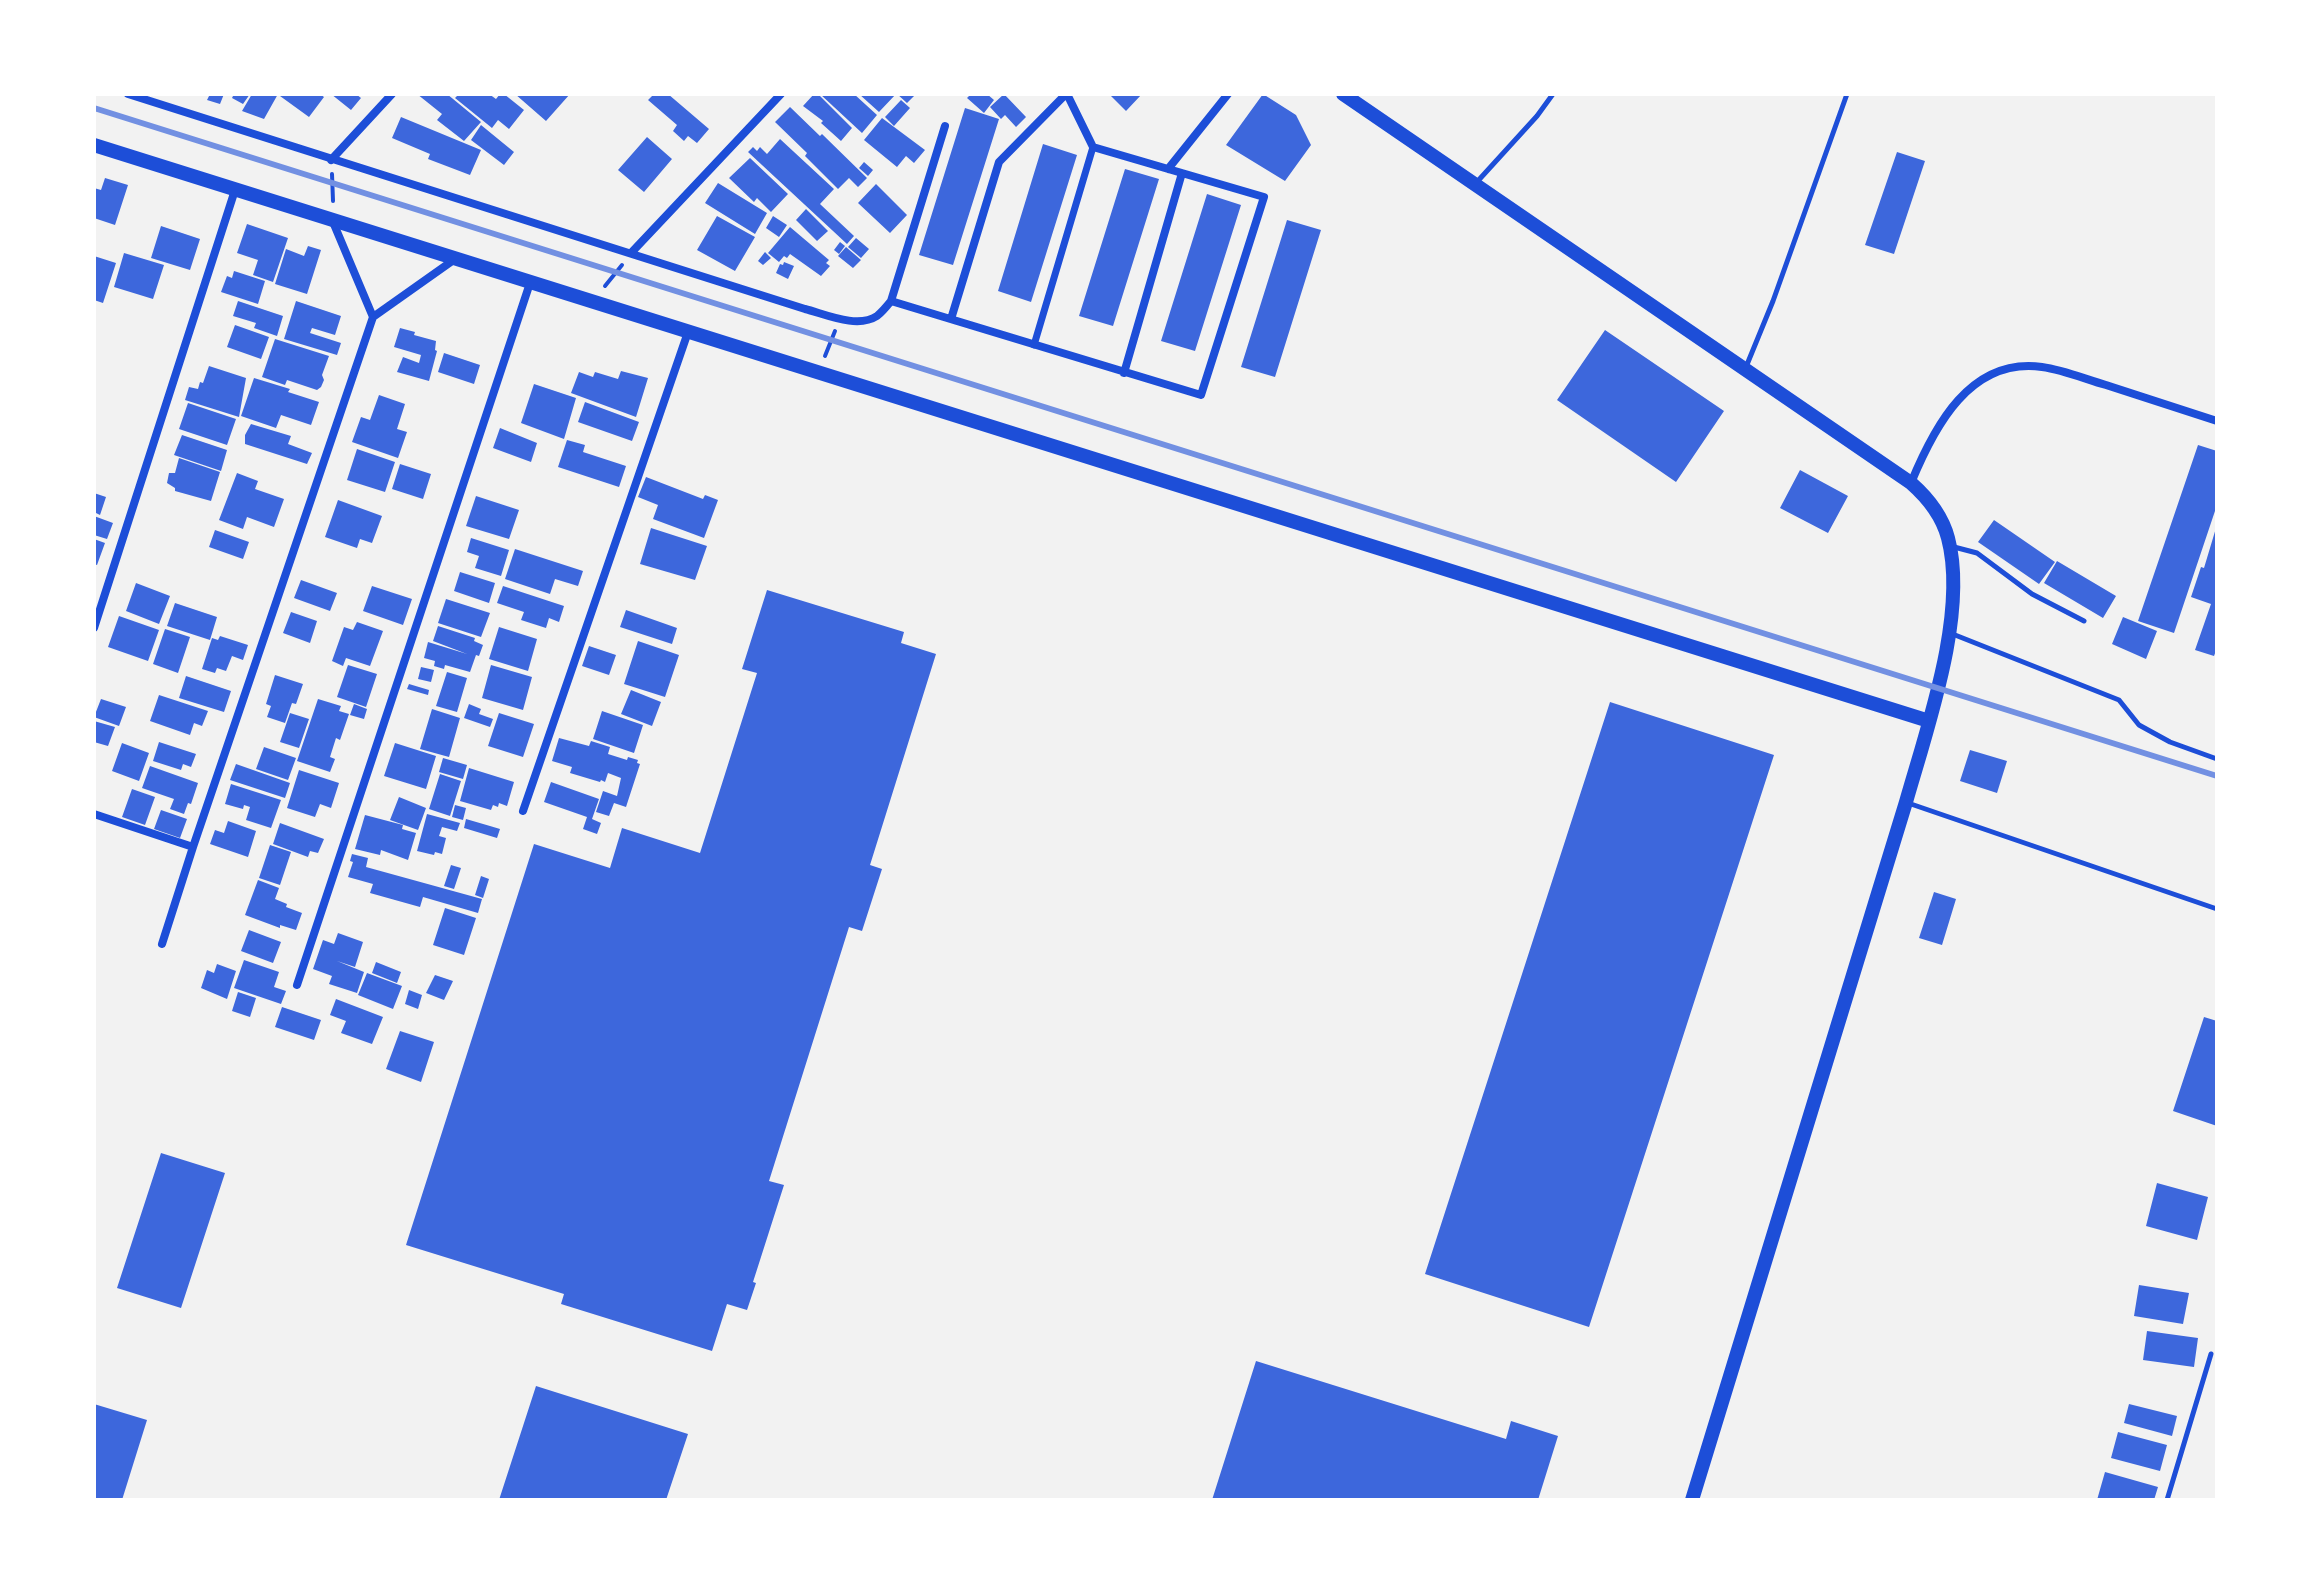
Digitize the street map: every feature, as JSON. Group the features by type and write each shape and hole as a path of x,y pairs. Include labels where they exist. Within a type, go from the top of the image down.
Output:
{"main road":[{"path":"1343,94 1911,483 1928,499 1948,537 1952,567 1949,632 1929,721 1692,1500"},
{"path":"94,145 1929,721"}],"street":[{"path":"128,94 331,160 857,321 867,321 878,315 891,301 945,126"},
{"path":"331,160 392,94"},
{"path":"631,253 781,94"},
{"path":"951,319 999,162 1067,94 1093,147 1034,345"},
{"path":"1168,169 1228,94"},
{"path":"891,301 1201,395 1264,197 1093,147"},
{"path":"1124,373 1182,173"},
{"path":"94,628 235,190"},
{"path":"333,221 373,317"},
{"path":"162,944 373,317 455,259"},
{"path":"297,985 530,283"},
{"path":"523,811 688,332"},
{"path":"1911,483 1933,434 1963,393 1984,378 2003,370 2025,366 2066,373 2217,421"},
{"path":"94,814 193,847"}],"lane":[{"path":"1475,184 1553,94"},
{"path":"1745,369 1773,301 1847,94"},
{"path":"1949,546 1977,553 2032,594 2084,621"},
{"path":"1949,632 2119,700 2139,725 2170,742 2217,759"},
{"path":"1906,802 2217,909"},
{"path":"2167,1500 2211,1354"}],"path":[{"path":"331,160 333,221"},
{"path":"592,302 631,253"},
{"path":"818,373 841,318"}],"building":[{"path":"210,94 224,94 220,104 207,100"},
{"path":"234,94 250,94 243,104 232,98"},
{"path":"252,94 278,94 264,119 242,111"},
{"path":"281,94 320,94 324,97 309,117"},
{"path":"331,94 356,94 361,98 351,110"},
{"path":"417,94 447,94 481,122 464,141 437,120 442,114"},
{"path":"459,94 489,94 496,99 504,94 524,110 509,129 498,120 492,128 455,98"},
{"path":"515,94 570,94 546,121"},
{"path":"654,94 668,94 709,129 697,143 688,136 684,141 673,131 677,125 648,100"},
{"path":"814,94 818,94 852,128 841,141 821,123 823,121 803,106"},
{"path":"820,94 854,94 877,115 862,133"},
{"path":"859,94 896,94 879,112"},
{"path":"897,94 916,94 907,103"},
{"path":"971,94 987,94 994,100 984,113 967,98"},
{"path":"1004,94 1026,117 1016,127 1005,115 1001,119 990,107"},
{"path":"1109,94 1142,94 1126,111"},
{"path":"1263,94 1296,115 1311,145 1285,181 1226,145"},
{"path":"901,100 910,108 894,126 885,117"},
{"path":"790,107 867,178 858,187 849,178 838,189 775,122"},
{"path":"965,108 999,119 953,265 919,255"},
{"path":"401,117 481,150 470,175 428,159 430,154 392,138"},
{"path":"882,118 925,150 914,163 906,156 897,167 864,140"},
{"path":"481,125 514,152 504,165 471,140"},
{"path":"647,137 672,159 644,192 618,170"},
{"path":"780,139 834,189 820,204 854,236 847,244 748,152 753,147 757,151 760,147 767,154"},
{"path":"1043,144 1077,155 1031,302 998,291"},
{"path":"1897,152 1925,161 1894,254 1865,245"},
{"path":"750,158 788,194 771,212 757,198 754,202 729,178"},
{"path":"864,162 873,170 868,176 859,168"},
{"path":"1125,169 1159,179 1113,326 1079,316"},
{"path":"105,178 128,185 115,225 94,218 94,188 101,190"},
{"path":"718,183 767,213 755,234 705,203"},
{"path":"876,184 907,215 890,233 858,203"},
{"path":"1207,194 1241,205 1195,351 1161,341"},
{"path":"806,209 828,231 817,241 796,220"},
{"path":"717,216 755,237 735,271 697,250"},
{"path":"773,216 787,225 779,237 766,228"},
{"path":"1287,220 1321,230 1275,377 1241,367"},
{"path":"247,224 288,238 273,282 253,275 258,260 237,253"},
{"path":"161,226 200,239 190,270 151,258"},
{"path":"790,227 829,260 826,263 830,266 821,276 790,254 779,262 768,253"},
{"path":"856,238 869,249 861,258 848,247"},
{"path":"840,242 845,246 839,254 834,250"},
{"path":"308,246 321,250 307,294 275,284 286,249 304,256"},
{"path":"846,247 861,260 853,268 838,256"},
{"path":"765,252 771,258 763,265 758,261"},
{"path":"124,253 164,265 153,299 114,287"},
{"path":"94,256 116,263 103,303 94,300"},
{"path":"784,262 794,266 788,279 776,273"},
{"path":"234,271 265,281 258,304 221,292 227,276 232,278"},
{"path":"238,301 283,316 277,336 254,328 256,323 233,316"},
{"path":"296,301 341,316 335,335 312,328 310,333 341,343 337,355 284,339"},
{"path":"235,325 269,337 261,359 227,347"},
{"path":"400,328 436,341 437,351 429,381 397,372 403,357 419,363 421,355 394,347"},
{"path":"1605,330 1724,411 1676,482 1557,400"},
{"path":"275,339 329,356 321,387 317,390 287,380 285,385 262,377"},
{"path":"444,353 480,365 474,384 438,372"},
{"path":"209,366 246,378 239,417 185,400 189,387 198,389 200,382 203,383"},
{"path":"621,371 648,378 636,417 571,393 579,372 593,377 595,372 618,379"},
{"path":"254,378 319,402 311,425 281,415 276,428 241,416"},
{"path":"534,384 576,398 564,439 521,423"},
{"path":"379,395 405,404 397,429 407,432 398,458 352,442 361,417 370,420"},
{"path":"585,402 639,422 632,441 578,422"},
{"path":"188,403 236,419 227,445 179,429"},
{"path":"251,424 291,436 288,444 312,453 307,464 245,444 245,435"},
{"path":"500,428 537,443 531,462 493,448"},
{"path":"182,435 227,450 221,471 174,455"},
{"path":"567,440 585,445 583,452 626,466 619,487 558,467"},
{"path":"2198,445 2217,451 2217,505 2174,633 2138,621"},
{"path":"357,449 395,462 385,492 347,480"},
{"path":"179,458 220,472 211,501 175,491 167,483 169,473 175,473"},
{"path":"400,464 431,474 423,499 392,489"},
{"path":"1800,470 1848,496 1828,533 1780,508"},
{"path":"237,473 258,481 255,489 284,499 274,527 247,517 243,529 219,520"},
{"path":"646,477 703,499 705,495 718,500 704,538 653,519 658,505 638,497"},
{"path":"94,493 106,497 100,515 94,512"},
{"path":"476,496 519,510 509,539 466,526"},
{"path":"338,500 382,516 372,543 360,539 357,548 325,537"},
{"path":"94,516 113,523 107,539 94,535"},
{"path":"1994,520 2055,562 2039,584 1978,542"},
{"path":"651,528 707,546 695,580 640,564"},
{"path":"2216,528 2217,648 2214,656 2195,650 2211,604 2191,597"},
{"path":"215,530 249,542 243,559 209,547"},
{"path":"471,538 509,550 501,576 475,568 479,556 467,552"},
{"path":"94,539 105,543 97,565 94,564"},
{"path":"515,549 583,571 578,586 555,579 550,594 505,579"},
{"path":"2057,561 2116,596 2103,618 2044,583"},
{"path":"460,572 495,583 489,603 454,591"},
{"path":"301,580 337,593 330,611 294,598"},
{"path":"136,583 170,596 159,624 126,611"},
{"path":"372,586 412,599 403,625 363,611"},
{"path":"503,586 564,606 559,622 549,618 546,628 521,620 524,612 497,603"},
{"path":"767,590 904,632 901,643 936,654 870,865 882,869 862,931 849,927 769,1181 784,1185 753,1282 756,1283 747,1310 727,1304 712,1351 561,1304 564,1294 406,1245 534,844 610,868 622,828 700,853 757,673 742,669"},
{"path":"446,599 490,613 481,637 438,623"},
{"path":"175,603 217,617 210,640 167,626"},
{"path":"626,610 677,628 672,644 620,627"},
{"path":"291,612 317,621 310,643 283,633"},
{"path":"119,616 159,630 148,661 108,647"},
{"path":"2123,617 2157,631 2146,659 2112,644"},
{"path":"357,622 383,631 370,666 346,658 343,666 332,661 344,627 353,630"},
{"path":"438,626 475,638 474,641 483,645 470,672 445,665 444,669 434,666 435,661 424,658 428,642 467,654 433,641"},
{"path":"499,627 537,639 528,671 489,659"},
{"path":"165,629 190,637 178,673 153,664"},
{"path":"220,636 248,645 243,660 232,656 226,671 217,668 215,673 202,669 212,638 218,640"},
{"path":"638,641 679,655 665,697 624,684"},
{"path":"589,646 616,655 609,675 582,666"},
{"path":"348,665 377,674 366,707 337,697"},
{"path":"491,665 532,677 523,710 482,698"},
{"path":"421,667 434,670 431,682 418,679"},
{"path":"447,672 467,678 457,712 436,706"},
{"path":"275,675 303,684 285,723 267,717 271,706 266,704"},
{"path":"186,676 231,691 224,712 179,698"},
{"path":"409,684 429,690 428,695 407,689"},
{"path":"631,690 661,702 652,726 621,714"},
{"path":"159,695 208,711 202,726 194,723 190,735 150,721"},
{"path":"101,699 126,707 119,726 94,717"},
{"path":"318,699 341,706 339,711 349,714 340,740 336,738 330,757 335,759 330,772 297,761"},
{"path":"1610,702 1774,755 1589,1327 1425,1274"},
{"path":"354,704 367,709 364,719 350,715"},
{"path":"469,704 481,709 479,714 493,719 490,727 464,718"},
{"path":"432,709 460,718 449,757 420,749"},
{"path":"602,711 643,725 634,753 593,739"},
{"path":"290,713 309,719 299,748 280,742"},
{"path":"499,713 534,724 523,757 488,746"},
{"path":"94,721 115,727 108,746 94,742"},
{"path":"559,738 589,746 591,741 610,747 608,754 638,760 640,764 626,807 614,803 609,816 596,812 603,791 617,796 621,778 608,773 605,782 600,782 570,773 572,767 552,761"},
{"path":"159,742 196,754 191,767 183,764 181,770 153,761"},
{"path":"122,743 149,753 139,781 112,771"},
{"path":"395,743 436,756 426,789 384,776"},
{"path":"264,747 296,758 288,780 256,769"},
{"path":"1970,750 2007,761 1997,793 1960,781"},
{"path":"443,758 467,765 463,779 439,772"},
{"path":"236,764 290,783 285,798 230,780"},
{"path":"150,766 198,783 184,814 170,809 174,799 142,788"},
{"path":"469,768 514,782 507,806 499,803 498,807 493,805 491,810 460,801"},
{"path":"299,770 339,783 331,808 320,804 315,817 287,808"},
{"path":"440,774 461,781 450,816 429,809"},
{"path":"551,782 599,799 592,819 601,823 597,834 583,829 587,817 544,802"},
{"path":"231,784 281,800 271,828 246,820 250,807 244,805 243,809 225,804"},
{"path":"132,789 155,797 145,825 122,817"},
{"path":"399,797 426,808 418,830 390,820"},
{"path":"455,805 466,808 463,820 452,817"},
{"path":"161,810 187,819 180,838 154,829"},
{"path":"427,814 460,823 457,831 442,827 439,836 446,838 442,854 417,851"},
{"path":"365,815 403,825 402,829 416,833 408,860 381,850 380,855 355,849"},
{"path":"466,819 500,829 497,838 464,828"},
{"path":"228,821 256,831 248,857 210,844 215,830 224,833"},
{"path":"280,823 324,839 318,853 310,851 308,857 273,844"},
{"path":"270,845 291,852 280,885 259,878"},
{"path":"352,854 368,858 366,867 482,899 478,913 423,897 420,907 370,893 373,884 348,877"},
{"path":"451,865 461,868 454,889 444,886"},
{"path":"481,876 489,879 483,898 475,895"},
{"path":"258,880 279,888 275,899 302,913 296,930 280,925 280,928 245,915"},
{"path":"1934,892 1956,899 1942,945 1919,938"},
{"path":"445,908 476,918 464,955 433,945"},
{"path":"249,930 281,942 273,963 241,951"},
{"path":"338,933 363,942 355,967 337,961 364,972 357,993 329,984 332,976 313,969 323,940 334,944"},
{"path":"244,960 279,972 274,987 286,991 281,1004 234,988"},
{"path":"376,962 401,972 397,983 372,973"},
{"path":"217,964 236,971 227,999 201,988 207,970 214,973"},
{"path":"367,973 402,986 393,1009 358,995"},
{"path":"435,975 453,981 444,1000 426,993"},
{"path":"409,990 422,995 418,1009 405,1004"},
{"path":"238,992 256,998 250,1017 232,1011"},
{"path":"336,999 383,1017 372,1044 341,1033 346,1021 330,1015"},
{"path":"282,1007 321,1020 314,1040 275,1027"},
{"path":"2204,1017 2217,1021 2217,1126 2173,1111"},
{"path":"400,1031 434,1042 421,1082 386,1069"},
{"path":"161,1153 225,1173 181,1308 117,1288"},
{"path":"2157,1183 2208,1197 2197,1240 2146,1226"},
{"path":"2139,1285 2189,1293 2183,1324 2134,1316"},
{"path":"2147,1331 2198,1338 2194,1367 2143,1360"},
{"path":"1256,1361 1506,1439 1511,1421 1558,1436 1538,1500 1212,1500"},
{"path":"536,1386 688,1434 666,1500 499,1500"},
{"path":"94,1404 147,1420 122,1500 94,1500"},
{"path":"2129,1404 2177,1416 2172,1436 2124,1423"},
{"path":"2118,1432 2167,1445 2160,1471 2111,1458"},
{"path":"2105,1472 2158,1487 2154,1500 2097,1500"}],"railway":[{"path":"94,108 2217,776"}]}
